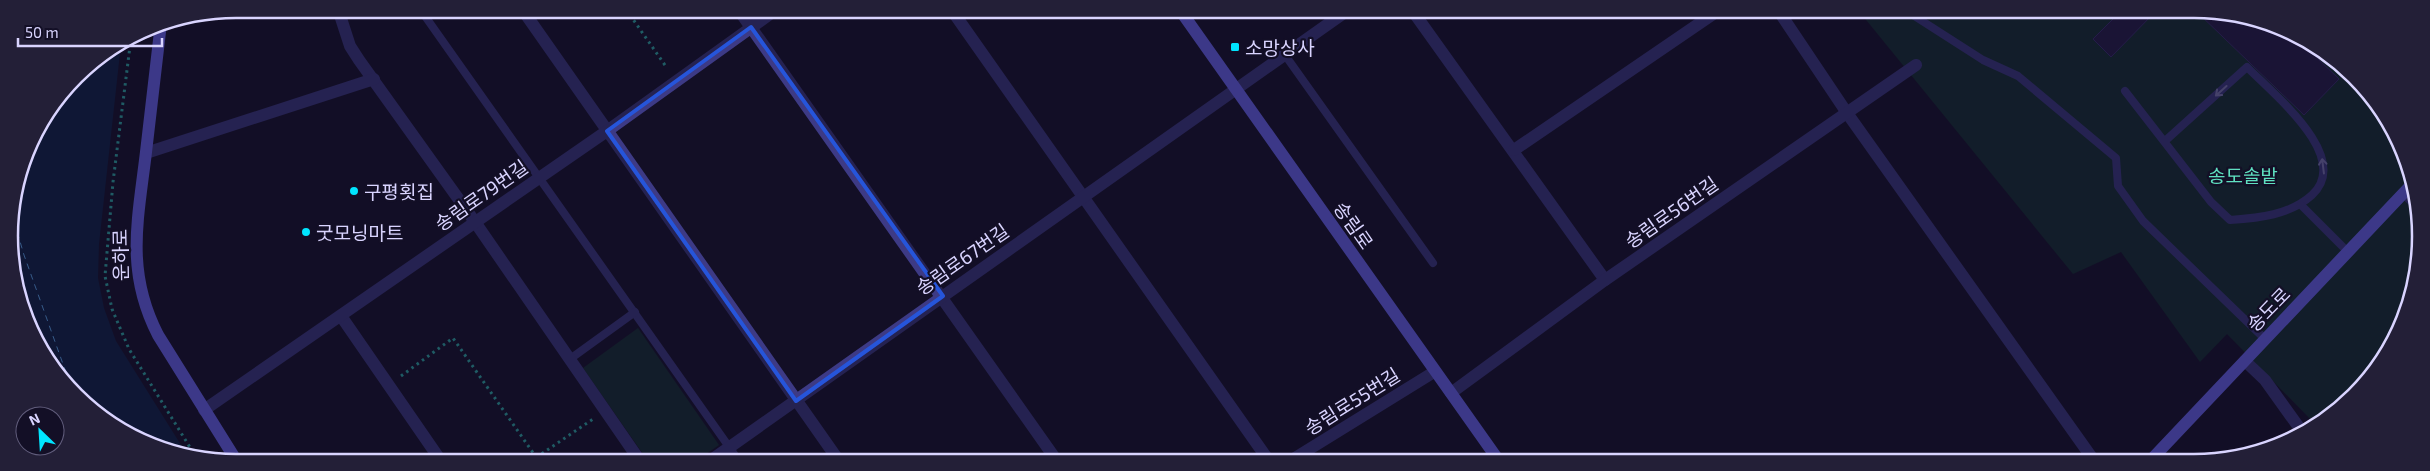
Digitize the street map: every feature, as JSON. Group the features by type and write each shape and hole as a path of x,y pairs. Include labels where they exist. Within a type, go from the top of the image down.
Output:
{"street":[{"path":"341,18 350,46 475,222 635,454"},
{"path":"528,18 834,454"},
{"path":"744,18 943,296 1052,454"},
{"name":"송림로79번길","path":"204,410 607,131 764,18"},
{"path":"957,18 1263,454"},
{"name":"송림로","path":"1186,18 1434,372 1494,454"},
{"name":"송림로67번길","path":"720,454 1337,18"},
{"path":"1418,18 1514,150 1605,280"},
{"path":"1514,150 1707,18"},
{"path":"1783,18 1847,114 2089,454"},
{"name":"운하로","path":"160,31 135,245 140,293 147,315 158,335 232,454"},
{"name":"송림로56번길","path":"1451,393 1605,280 1916,65"},
{"path":"146,153 374,79"},
{"name":"송도로","path":"2157,454 2407,190"},
{"path":"341,316 437,454"},
{"path":"2245,361 2265,380 2299,427"},
{"name":"송림로55번길","path":"1301,454 1434,372"}],"lane":[{"path":"426,18 734,454"},
{"path":"1917,18 1983,60 2018,76 2116,158 2118,186 2143,221 2265,339"},
{"path":"1285,55 1433,263"},
{"path":"2125,91 2211,202 2230,220 2260,218 2301,206 2320,187 2324,178 2324,162 2299,119 2247,67 2165,141"},
{"path":"2404,194 2409,199"},
{"path":"2301,206 2348,252"},
{"path":"570,359 635,312"}],"path":[{"path":"633,18 676,81"},
{"path":"388,384 453,338 534,454"},
{"path":"540,454 605,410"}],"highlighted area":[{"path":"751,27 943,296 796,401 607,131"}],"green space":[{"name":"송도솔밭","path":"1865,18 2209,18 2251,25 2278,34 2304,47 2316,54 2349,81 2376,114 2390,139 2401,165 2411,207 2412,250 2411,264 2401,306 2390,332 2376,357 2349,390 2311,420 2227,334 2200,362 2121,252 2073,274"},
{"path":"638,328 719,445 706,454 643,454 583,368"}],"water":[{"path":"120,50 99,244 98,278 104,308 116,341 182,447 152,437 126,424 114,417 81,390 54,357 40,332 29,306 19,264 19,207 29,165 40,139 54,114 81,81"}],"building":[{"path":"2114,18 2149,18 2111,57 2093,39"},
{"path":"2203,18 2223,19 2251,25 2278,34 2308,49 2339,79 2304,115"}],"ferry route":[{"path":"18,235 66,371"}],"place":[{"name":"소망상사","path":"1235,47"},
{"name":"구평횟집","path":"354,191"},
{"name":"굿모닝마트","path":"306,232"}]}
